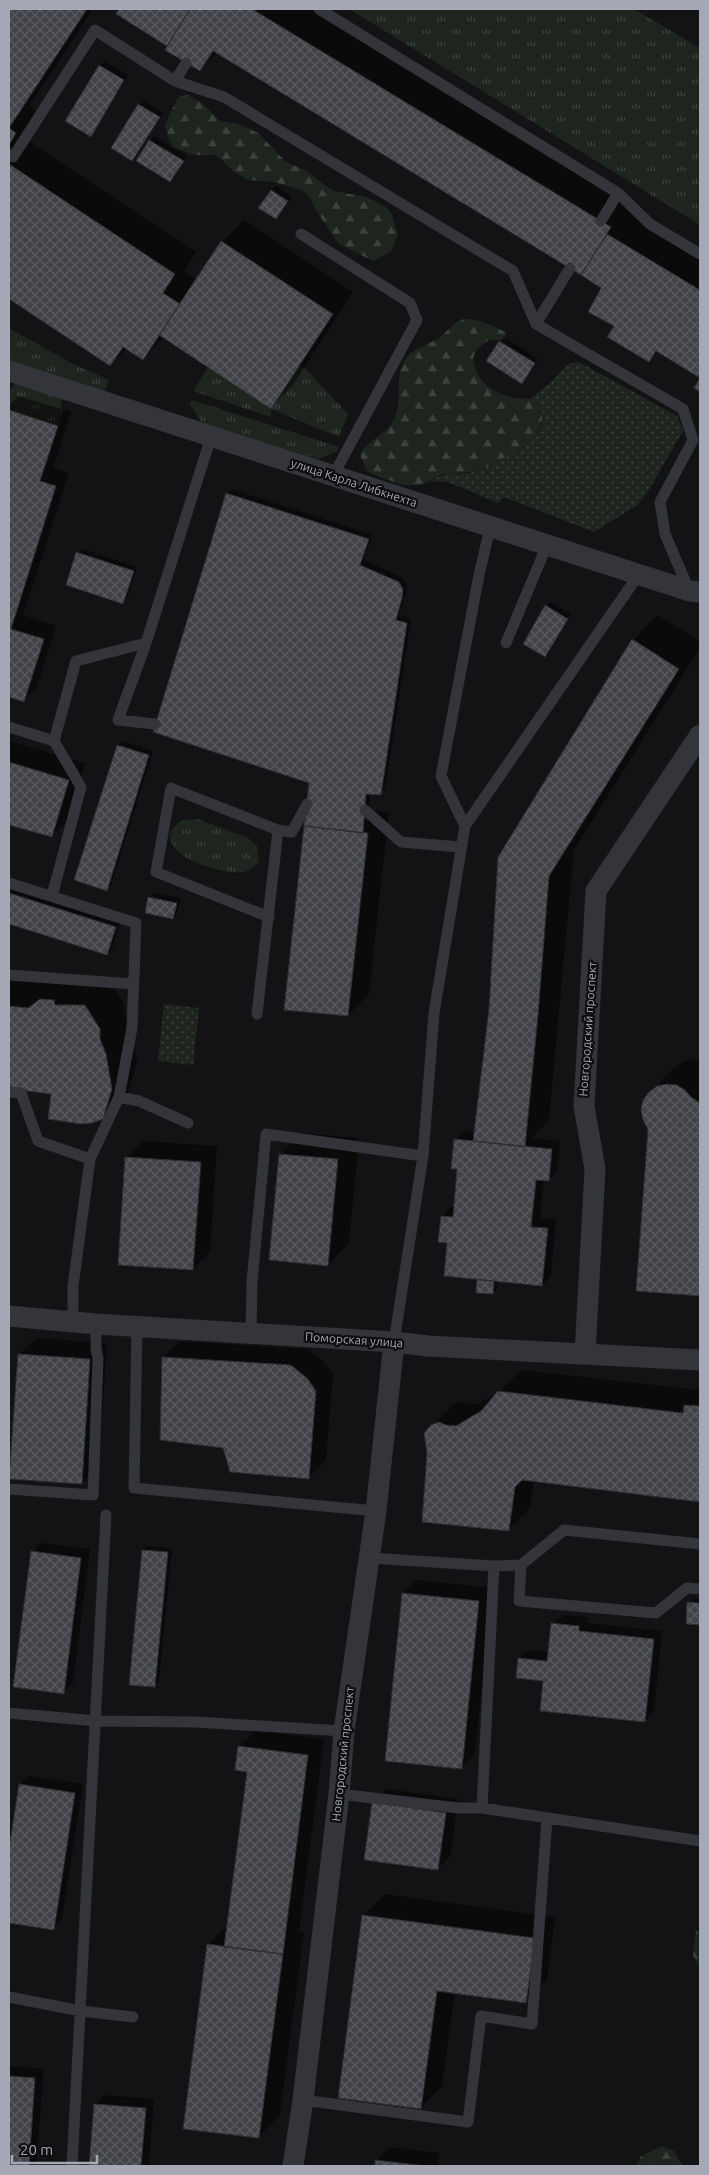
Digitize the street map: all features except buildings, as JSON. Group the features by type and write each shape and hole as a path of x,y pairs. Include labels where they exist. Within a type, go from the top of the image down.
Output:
{"street":[{"name":"улица Карла Либкнехта","path":"9,371 490,528 695,591"},
{"name":"Новгородский проспект","path":"584,1354 595,1169 584,1106 596,891 700,735"},
{"name":"Поморская улица","path":"9,1316 96,1324 394,1342 428,1346 700,1360"},
{"name":"Новгородский проспект","path":"293,2166 304,2100 339,1794 344,1731 370,1558 394,1342"}],"lane":[{"path":"319,9 618,193 650,224 700,254"},
{"path":"9,154 13,157 95,30 175,81 224,98 513,270 536,324 684,409 693,440 660,502 664,534 677,566 695,591"},
{"path":"175,81 186,63"},
{"path":"601,221 618,193"},
{"path":"301,234 410,303 417,320 333,476"},
{"path":"536,324 570,268"},
{"path":"155,724 118,720 146,643 211,437"},
{"path":"465,826 441,776 490,528"},
{"path":"506,643 546,545"},
{"path":"394,1342 423,1156 434,1013 465,826 639,574"},
{"path":"54,741 76,661 146,643"},
{"path":"9,726 54,741 81,787 52,896"},
{"path":"269,917 156,872 171,788 278,830 292,832 306,804"},
{"path":"365,810 400,842 460,847"},
{"path":"257,1014 278,830"},
{"path":"9,883 136,923 132,1028 119,1097 90,1159 73,1286 73,1322"},
{"path":"9,975 133,984"},
{"path":"9,1092 21,1093 38,1141 90,1159"},
{"path":"119,1097 139,1101 188,1123"},
{"path":"251,1334 252,1282 266,1134 423,1156"},
{"path":"9,1489 92,1495 98,1358 96,1324"},
{"path":"137,1326 134,1488 376,1511"},
{"path":"72,2166 106,1515"},
{"path":"370,1558 494,1566 521,1565 564,1530 700,1544"},
{"path":"521,1565 519,1601 656,1613 687,1588 700,1589"},
{"path":"482,1808 494,1566"},
{"path":"9,1713 96,1721 196,1722 344,1731"},
{"path":"339,1794 458,1808 482,1808 700,1841"},
{"path":"304,2100 468,2122 482,2016 532,2024 547,1819"},
{"path":"9,1997 81,2011 133,2017"}],"green space":[{"path":"349,9 634,9 700,48 700,225"},
{"path":"188,95 202,103 220,121 239,124 258,133 285,161 306,171 333,191 367,197 386,207 392,215 398,235 391,252 373,261 339,244 308,195 301,190 274,182 248,180 233,171 215,155 194,155 173,147 165,125 178,97"},
{"path":"464,319 485,323 505,332 505,340 489,340 475,353 473,360 476,371 484,382 495,391 515,398 531,399 536,403 542,414 542,424 537,433 530,442 520,449 481,470 442,474 422,485 403,485 367,471 360,455 367,446 388,428 396,415 399,378 404,361 420,347 437,339 455,323"},
{"path":"9,328 71,363 109,380 103,395 9,362"},
{"path":"579,362 677,416 683,431 638,505 594,532 504,497 498,503 448,482 430,481 443,475 481,470 517,451 529,442 539,432 543,421 541,410 530,399 550,383 568,364"},
{"path":"299,365 307,370 348,414 339,437 271,409 271,417 193,391 208,367"},
{"path":"17,382 60,397 63,412 58,426 9,410 9,390"},
{"path":"192,400 339,447 336,452 318,459 202,423 190,404"},
{"path":"198,819 248,838 257,846 259,861 247,871 236,872 205,866 178,851 171,841 172,831 182,820"},
{"path":"164,1004 199,1008 193,1065 158,1061"},
{"path":"700,1930 700,1968 693,1955 696,1931"},
{"path":"662,2146 674,2151 682,2166 637,2166 641,2156"}]}
